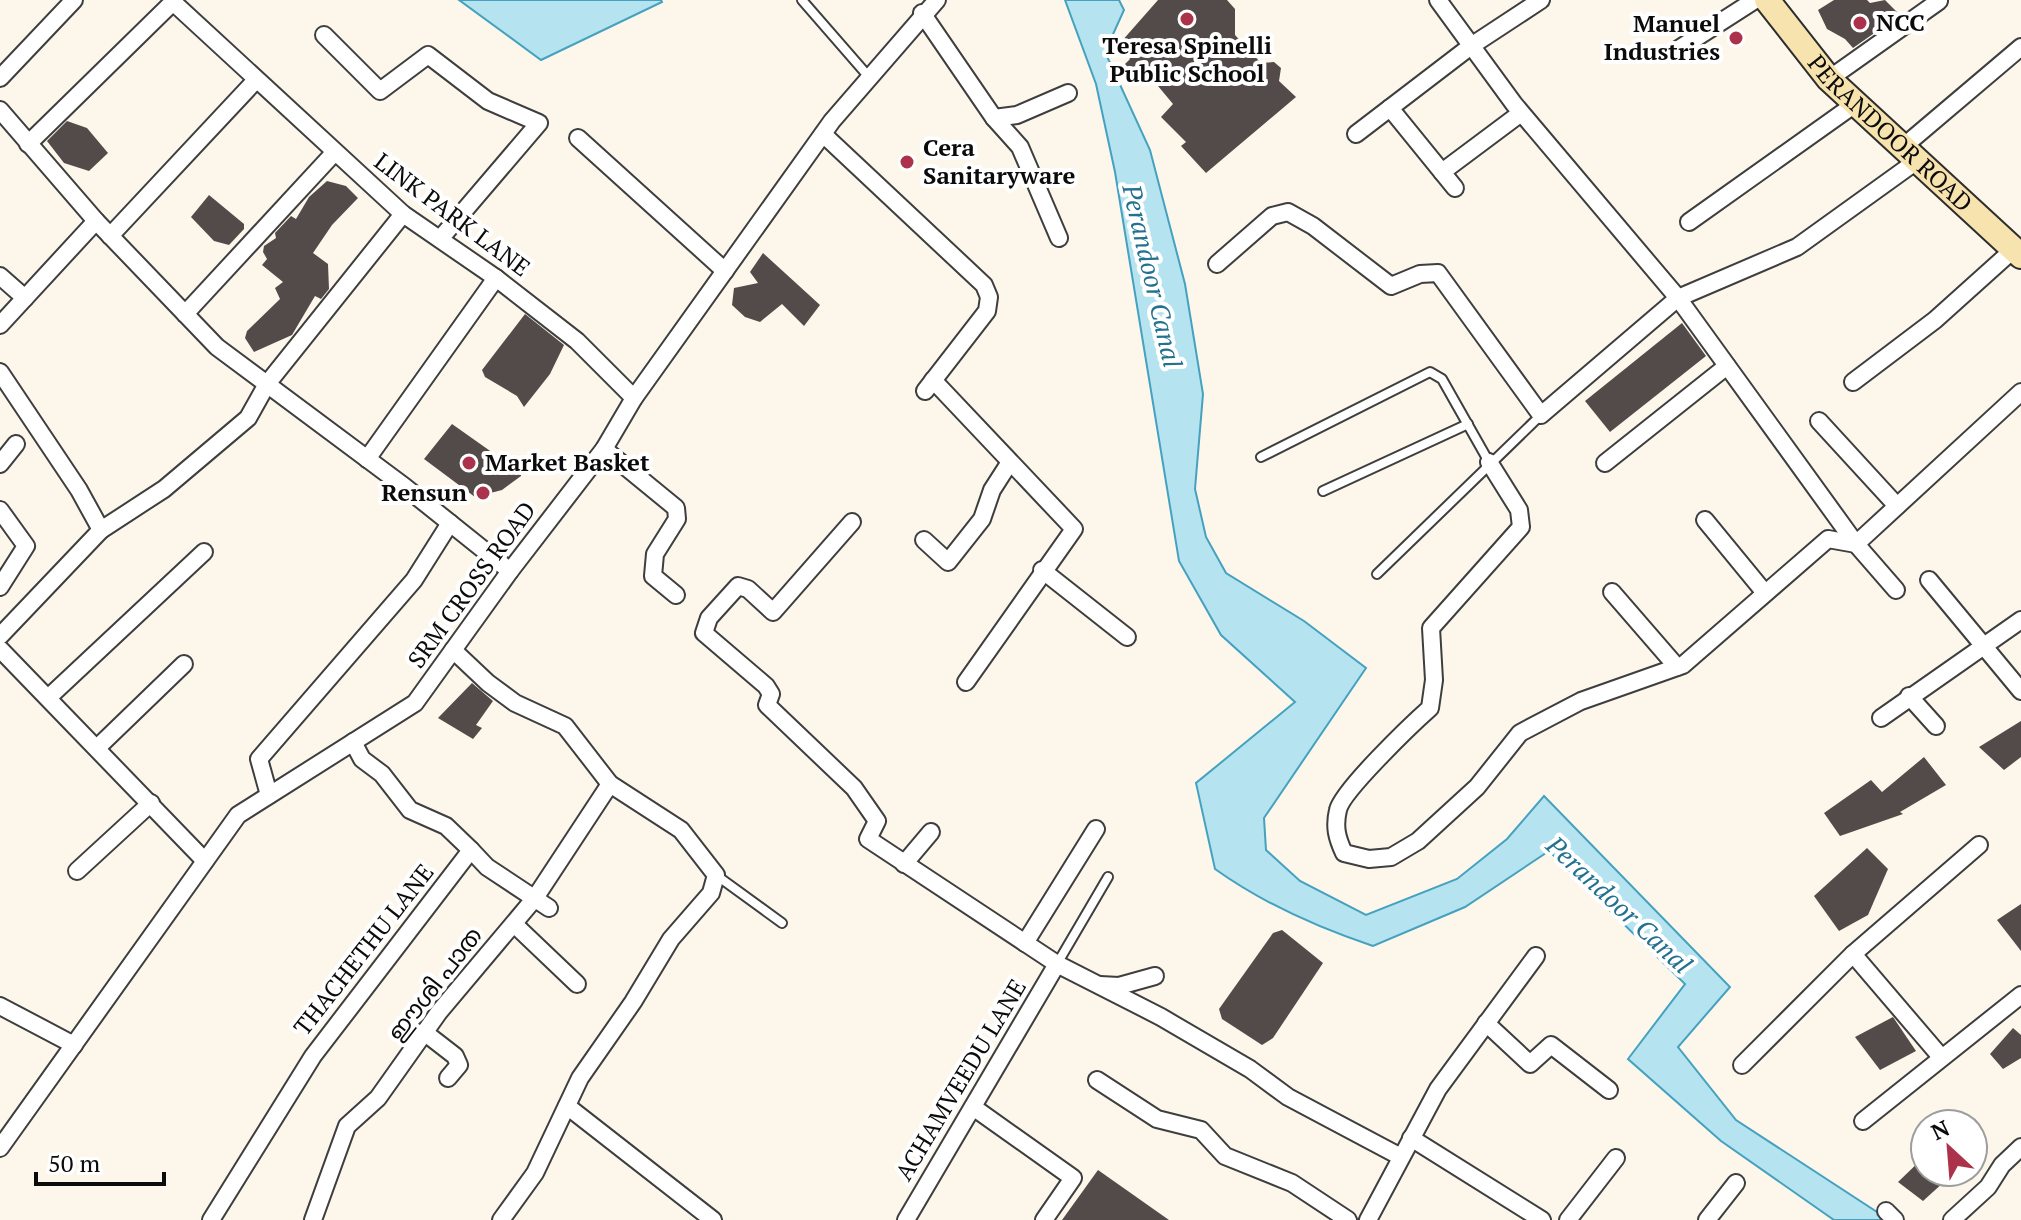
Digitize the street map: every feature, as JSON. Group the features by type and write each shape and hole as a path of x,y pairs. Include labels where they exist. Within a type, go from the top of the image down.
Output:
{"main road":[{"name":"PERANDOOR ROAD","path":"1767,0 1829,79 2018,253"}],"street":[{"path":"0,78 74,0"},
{"name":"SRM CROSS ROAD","path":"0,1148 238,815 415,703 510,571 604,449 634,398 823,134 922,13 937,0"},
{"path":"1438,0 1521,113 1678,298 1856,544 1896,590"},
{"path":"1356,134 1471,46 1541,0"},
{"path":"1674,52 1755,0"},
{"path":"28,144 174,1"},
{"name":"LINK PARK LANE","path":"174,1 403,214 496,278 577,341 634,398"},
{"path":"1829,79 1939,1"},
{"path":"922,13 994,118 1020,147 1059,238"},
{"path":"324,35 380,91 428,55 488,101 539,123 440,239"},
{"path":"1217,264 1272,216 1288,212 1313,226 1391,286 1420,274 1438,273 1541,415 1678,298 1797,247 1910,153 2021,47"},
{"path":"110,236 256,80"},
{"path":"994,118 1017,115 1068,93"},
{"path":"1689,222 1855,104"},
{"path":"1390,108 1455,188"},
{"path":"0,110 96,221 217,347 510,571"},
{"path":"1442,172 1521,113"},
{"path":"823,134 984,285 989,297 987,311 929,386 1010,462 1074,529 1042,570 966,682"},
{"path":"578,138 725,271"},
{"path":"185,314 334,153"},
{"path":"0,636 101,530 164,489 248,418 267,384 403,214"},
{"path":"0,325 96,221"},
{"path":"1853,382 2018,253"},
{"path":"0,276 25,298"},
{"path":"367,459 496,278"},
{"path":"1605,463 1727,366"},
{"path":"0,372 101,530"},
{"path":"1856,544 2021,392"},
{"path":"1819,421 1897,506"},
{"path":"0,464 16,444"},
{"path":"604,449 676,508 677,519 655,554 653,576 676,595"},
{"path":"924,540 948,562 982,519 992,490 1010,462"},
{"path":"1489,462 1519,510 1521,527 1431,628 1434,680 1430,708 1400,735 1338,807 1336,835 1344,853 1369,859 1391,857 1437,828 1520,733 1581,701 1680,666 1828,539 1856,544"},
{"path":"0,510 26,546 0,587"},
{"path":"1705,520 1765,593"},
{"path":"852,522 773,612 748,589 738,586 709,618 704,633 766,686 771,694 767,705 854,788 877,821 868,839 1057,964 1250,1069 1288,1097 1401,1157"},
{"path":"269,795 259,759 414,580 450,523"},
{"path":"49,697 204,552"},
{"path":"1042,570 1127,637"},
{"path":"1929,580 2021,691"},
{"path":"1612,592 1680,666"},
{"path":"1881,718 2021,620"},
{"path":"0,649 205,861"},
{"path":"453,650 515,703 565,726 610,784 681,830 716,875 711,893 671,939 633,1002 580,1078 535,1173 501,1220"},
{"path":"98,747 184,664"},
{"path":"1909,696 1936,726"},
{"path":"353,742 362,759 382,774 410,810 446,826 487,867 542,903"},
{"name":"ഈശി പാത","path":"313,1220 347,1126 378,1098 424,1032 514,924 542,903 610,784"},
{"path":"77,871 151,803"},
{"path":"1025,943 1096,829"},
{"path":"904,864 931,832"},
{"path":"1742,1065 1853,954 1979,845"},
{"name":"THACHETHU LANE","path":"211,1220 313,1056 471,850"},
{"path":"514,924 577,984"},
{"path":"1853,954 1941,1057"},
{"path":"1368,1220 1438,1089 1536,956"},
{"name":"ACHAMVEEDU LANE","path":"906,1220 1057,964"},
{"path":"1099,985 1119,986 1155,976"},
{"path":"1863,1121 2021,995"},
{"path":"0,1006 74,1045"},
{"path":"1486,1023 1530,1064 1551,1045 1609,1090"},
{"path":"424,1032 455,1056 459,1065 448,1078"},
{"path":"1097,1080 1157,1119 1201,1130 1225,1156 1292,1183 1348,1220"},
{"path":"567,1106 713,1220"},
{"path":"973,1107 1073,1178 1044,1220"},
{"path":"1411,1138 1542,1220"},
{"path":"1952,1220 1988,1187 2002,1165 2021,1147"},
{"path":"1568,1220 1616,1158"},
{"path":"1707,1220 1736,1183"}],"lane":[{"path":"802,0 869,77"},
{"path":"1261,457 1430,372 1442,379 1489,462"},
{"path":"1377,574 1489,462 1541,415"},
{"path":"1323,491 1468,424"},
{"path":"716,875 782,923"},
{"path":"1057,964 1108,877"}],"water":[{"path":"459,0 661,0 662,2 541,60"},
{"name":"Perandoor Canal","path":"1065,0 1119,0 1124,10 1105,52 1150,150 1185,284 1203,394 1195,489 1206,537 1226,573 1304,621 1366,668 1264,818 1266,850 1300,881 1366,915 1457,879 1507,839 1544,796 1730,987 1678,1047 1736,1120 1877,1212 1884,1220 1834,1220 1721,1141 1628,1059 1685,984 1549,851 1465,907 1373,946 1291,914 1215,869 1196,783 1295,702 1221,635 1179,561 1115,172 1096,84"}],"building":[{"path":"1158,0 1227,0 1235,9 1235,35 1261,63 1274,62 1281,68 1279,81 1296,97 1206,173 1181,146 1186,142 1161,117 1173,104 1148,74 1141,82 1124,65 1130,59 1121,42"},
{"name":"NCC","path":"1834,0 1867,0 1870,3 1885,0 1900,15 1853,48 1845,39 1827,29 1818,10"},
{"path":"67,121 87,128 108,153 89,171 64,163 47,141"},
{"path":"327,181 346,186 358,198 332,225 313,253 328,264 329,289 321,299 315,296 292,335 254,352 245,338 247,331 280,299 275,288 283,282 262,265 267,259 264,246 276,238 275,233 291,216 296,219 309,197"},
{"path":"209,195 244,224 244,229 229,245 214,241 191,217"},
{"path":"763,253 820,305 804,326 782,304 760,322 745,317 732,305 734,288 758,283 750,272"},
{"path":"525,314 564,345 550,374 524,407 517,396 485,377 482,370"},
{"path":"1682,323 1706,356 1610,432 1585,401"},
{"name":"Market Basket","path":"452,424 513,467 521,468 521,476 502,490 475,497 424,459"},
{"path":"472,683 493,701 476,725 482,728 473,739 438,718"},
{"path":"2021,721 2021,757 2004,770 1979,747"},
{"path":"1924,757 1946,785 1900,812 1903,814 1840,836 1824,813 1871,780 1882,792"},
{"path":"1867,848 1888,869 1868,915 1839,931 1814,896"},
{"path":"2021,904 2021,951 1997,920"},
{"path":"1282,930 1323,963 1273,1038 1262,1045 1222,1019 1219,1009 1273,933"},
{"path":"1893,1017 1916,1051 1880,1070 1855,1037"},
{"path":"2013,1028 2021,1035 2021,1058 2003,1069 1990,1054"},
{"path":"1098,1170 1169,1220 1062,1220"},
{"path":"1909,1171 1909,1188 1937,1188 1923,1201 1898,1182"}],"place":[{"name":"Teresa Spinelli Public School","path":"1187,19"},
{"name":"NCC","path":"1860,23"},
{"name":"Manuel Industries","path":"1736,38"},
{"name":"Cera Sanitaryware","path":"907,162"},
{"name":"Market Basket","path":"469,463"},
{"name":"Rensun","path":"483,493"}]}
